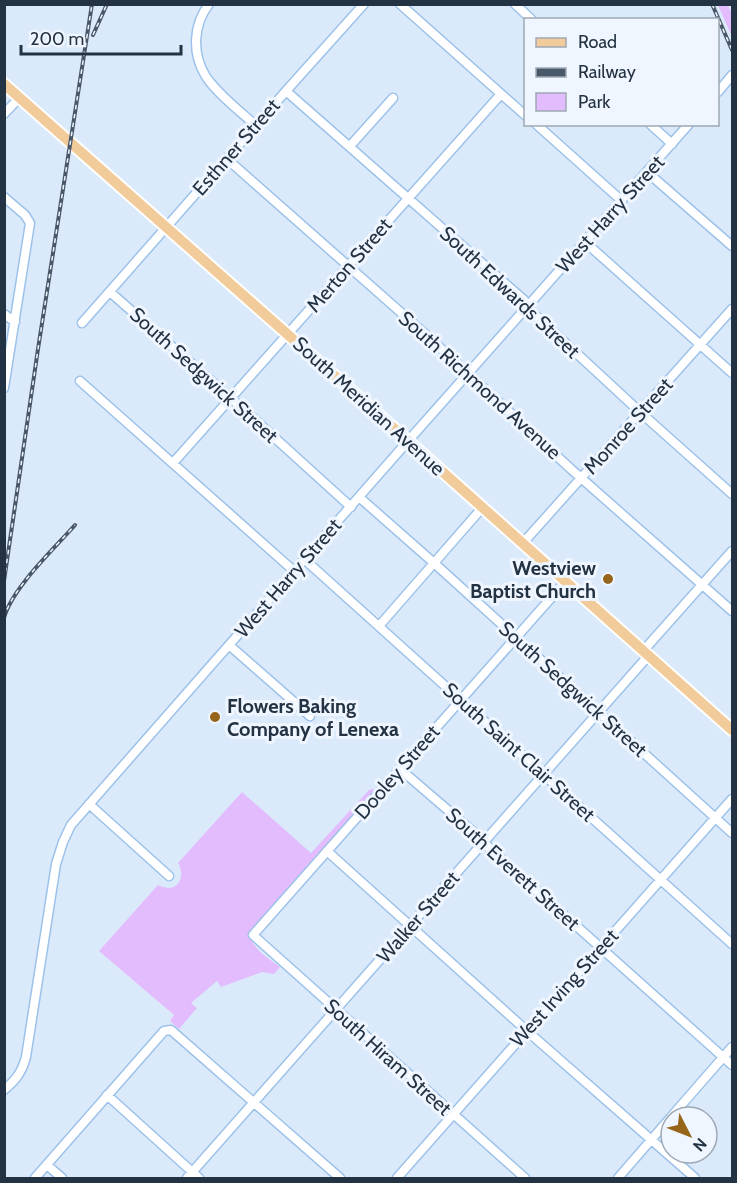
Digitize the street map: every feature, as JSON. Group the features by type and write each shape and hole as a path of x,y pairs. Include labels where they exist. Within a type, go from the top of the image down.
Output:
{"main road":[{"name":"South Meridian Avenue","path":"4,84 732,730"}],"street":[{"path":"208,4 196,30 196,53 206,76 225,98 255,125"},
{"name":"Esthner Street","path":"82,323 364,4"},
{"path":"400,4 524,115"},
{"path":"515,4 530,18"},
{"path":"719,90 732,75"},
{"name":"South Edwards Street","path":"286,91 524,300 527,307 732,494"},
{"name":"Merton Street","path":"173,463 501,94"},
{"path":"4,114 20,98"},
{"path":"350,146 393,98"},
{"path":"538,126 622,201"},
{"path":"652,126 672,144"},
{"name":"West Harry Street","path":"4,1090 18,1077 26,1057 55,869 59,852 71,825 687,126"},
{"name":"South Richmond Avenue","path":"227,159 732,611"},
{"path":"647,172 732,246"},
{"path":"4,197 30,223 4,388"},
{"path":"585,242 732,373"},
{"name":"South Sedgwick Street","path":"110,292 351,507"},
{"name":"Monroe Street","path":"523,543 732,309"},
{"path":"4,314 15,322"},
{"path":"80,381 294,571"},
{"name":"South Sedgwick Street","path":"359,497 732,833"},
{"path":"379,626 482,507"},
{"name":"Walker Street","path":"193,1176 255,1102 598,713 732,550"},
{"name":"South Saint Clair Street","path":"304,559 732,944"},
{"name":"Dooley Street","path":"253,935 566,581"},
{"path":"229,645 310,716"},
{"name":"South Everett Street","path":"400,769 485,842 732,1065"},
{"name":"West Irving Street","path":"397,1179 732,799"},
{"path":"89,804 169,876"},
{"path":"327,851 526,1031 695,1179"},
{"name":"South Hiram Street","path":"253,935 525,1179"},
{"path":"35,1179 164,1030 171,1030 340,1179"},
{"path":"682,1105 732,1047"},
{"path":"107,1095 193,1176"},
{"path":"618,1179 659,1132"},
{"path":"47,1165 62,1179"}],"green space":[{"path":"718,5 728,5 732,14 732,37"},
{"path":"378,788 250,932 256,948 280,967 274,974 262,972 221,987 217,981 191,1003 197,1008 179,1029 170,1021 174,1015 99,951 158,885 169,888 177,885 181,878 178,863 242,792 311,853 369,790"}],"railway":[{"path":"4,581 92,4"},
{"path":"93,35 107,4"},
{"path":"712,4 718,18"},
{"path":"719,20 732,50"},
{"path":"4,618 8,606 24,582 75,525"}],"place":[{"name":"Westview Baptist Church","path":"608,579"},
{"name":"Flowers Baking Company of Lenexa","path":"215,717"}]}
